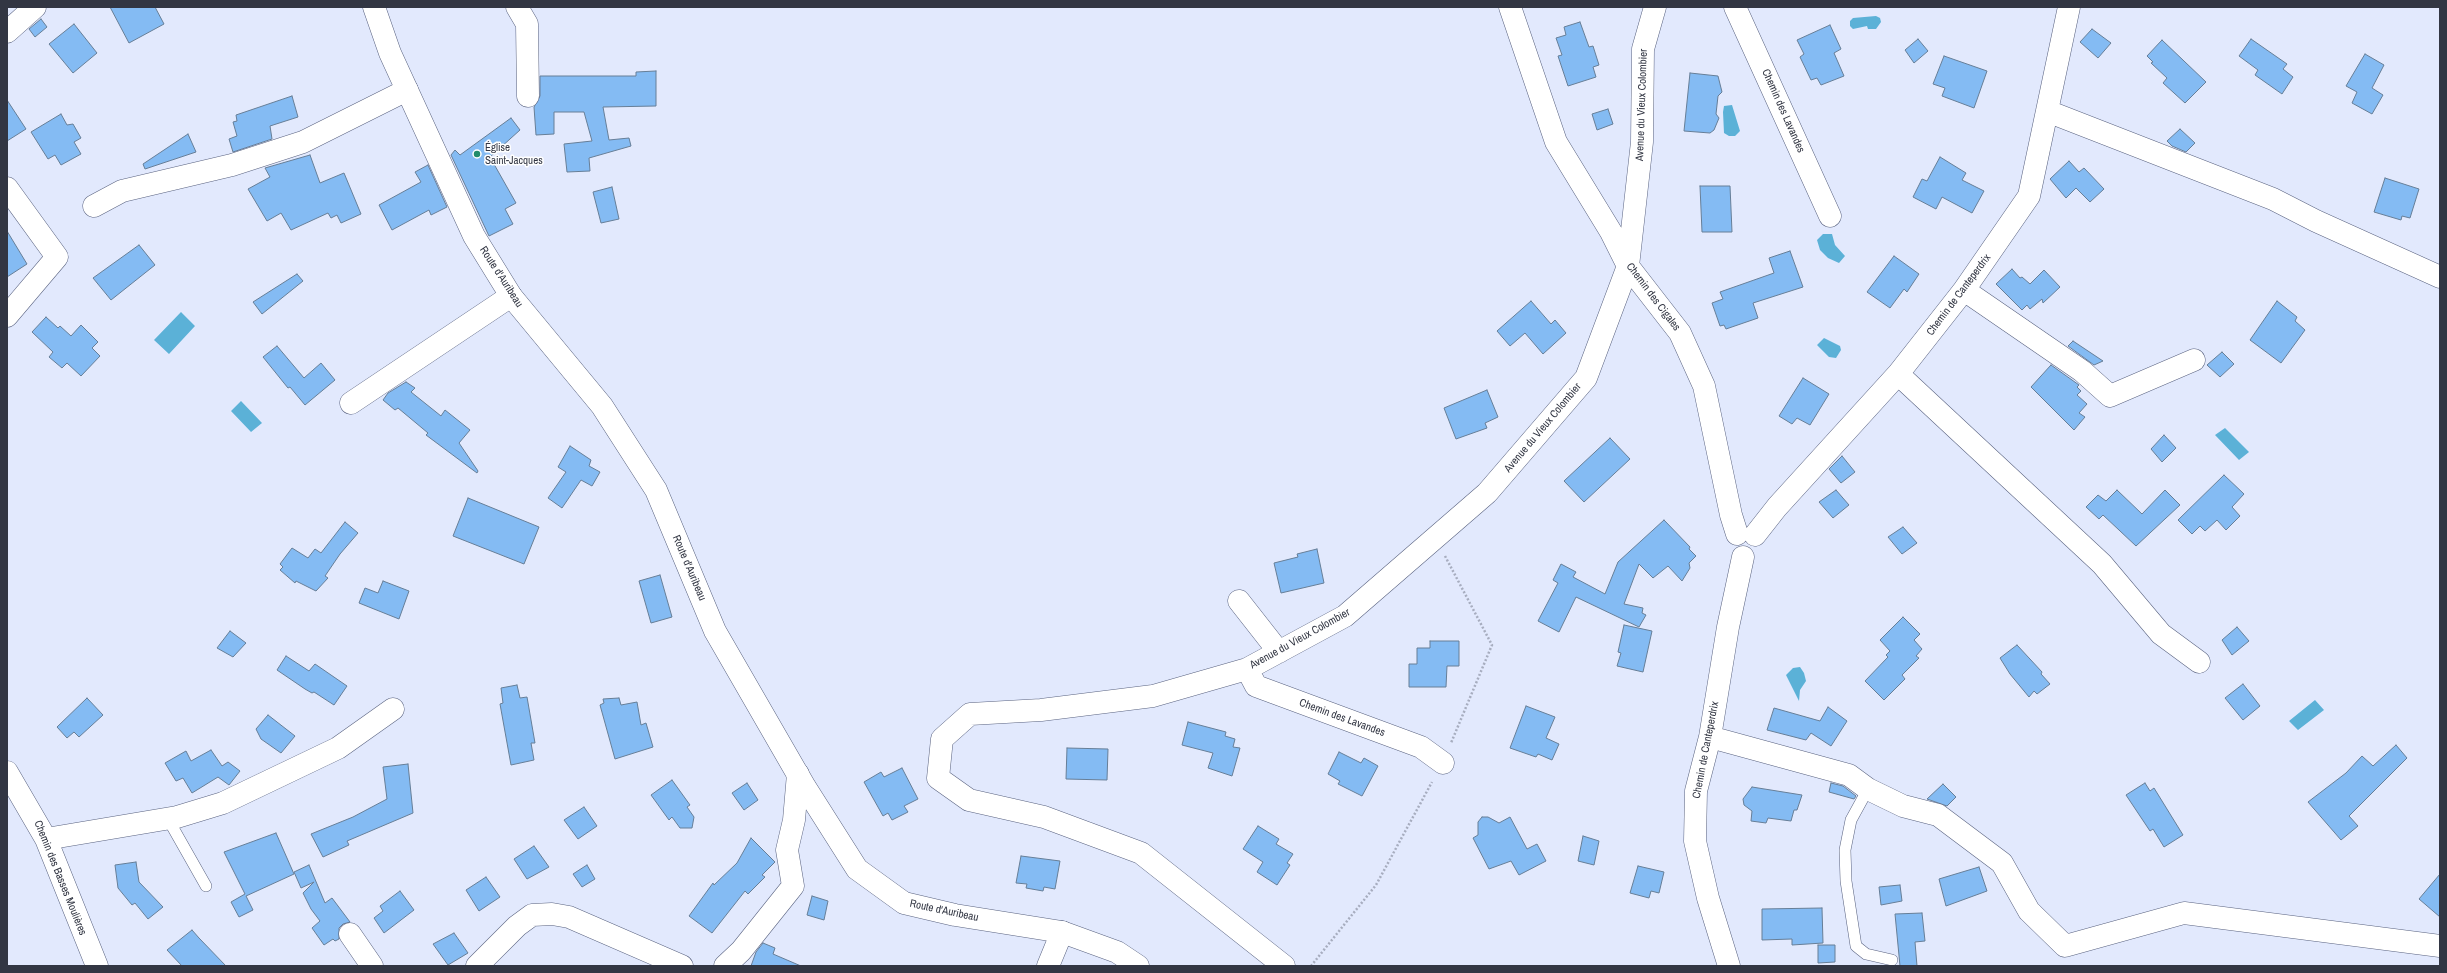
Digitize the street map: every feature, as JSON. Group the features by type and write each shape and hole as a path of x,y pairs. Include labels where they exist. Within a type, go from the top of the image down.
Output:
{"street":[{"path":"7,32 35,7"},
{"name":"Route d'Auribeau","path":"374,7 390,53 474,236 511,296 602,406 656,490 715,631 798,774 857,869 904,903 955,915 1062,932 1117,952 1138,966"},
{"path":"518,7 527,24 528,96"},
{"name":"Chemin des Cigales","path":"1510,7 1556,142 1611,232 1628,266 1680,333 1704,386 1731,515 1746,534"},
{"name":"Avenue du Vieux Colombier","path":"1284,966 1141,853 1044,817 969,800 938,778 942,739 970,714 1040,710 1153,696 1247,669 1345,616 1487,493 1586,378 1628,266 1642,142 1643,49 1655,7"},
{"name":"Chemin des Lavandes","path":"1735,7 1830,216"},
{"name":"Chemin de Canteperdrix","path":"1729,966 1708,898 1695,841 1696,791 1710,737 1728,627 1743,557 1737,554 1733,546 1777,507 1898,374 1964,290 2029,196 2069,7"},
{"path":"94,206 122,191 232,165 303,142 407,90"},
{"path":"2047,111 2273,199 2316,221 2440,276"},
{"path":"7,188 56,257 7,316"},
{"path":"1964,290 2082,371 2110,396 2194,360"},
{"path":"351,403 511,296"},
{"path":"1898,374 2102,564 2161,634 2199,662"},
{"path":"1239,601 1279,652"},
{"name":"Chemin des Lavandes","path":"1247,669 1256,686 1421,746 1443,763"},
{"path":"46,839 168,819 223,803 338,748 393,709"},
{"path":"1710,737 1849,775 1868,789 1903,806 1938,815 2002,863 2029,911 2065,946 2184,913 2440,946"},
{"name":"Chemin des Basses Moulières","path":"7,772 46,839 97,966"},
{"path":"725,966 741,951 793,886 787,850 794,820 798,774"},
{"path":"477,966 517,926 532,915 552,914 569,918 682,966"},
{"path":"1048,966 1062,932"},
{"path":"350,934 372,966"}],"lane":[{"path":"1868,789 1851,820 1845,850 1846,881 1856,946 1866,954 1892,960"},
{"path":"168,819 206,886"}],"water":[{"path":"1876,16 1880,18 1881,22 1876,29 1868,29 1867,26 1853,29 1850,26 1850,21 1853,18"},
{"path":"1732,105 1740,131 1735,136 1729,136 1724,133 1723,112 1724,106"},
{"path":"1823,234 1832,234 1835,245 1845,256 1839,263 1828,258 1820,250 1817,240"},
{"path":"181,312 195,326 169,354 154,340"},
{"path":"1824,338 1840,346 1841,350 1836,358 1829,357 1817,345"},
{"path":"241,401 262,423 251,432 231,411"},
{"path":"2225,428 2249,452 2239,460 2215,435"},
{"path":"1800,667 1804,673 1806,681 1800,690 1799,701 1786,675 1793,668"},
{"path":"2315,700 2324,710 2298,730 2289,721"}],"building":[{"path":"110,7 155,7 164,24 129,43"},
{"path":"41,19 47,27 35,37 29,29"},
{"path":"1580,22 1589,47 1593,46 1599,65 1593,67 1596,77 1568,86 1558,56 1562,55 1556,38 1566,35 1564,27"},
{"path":"74,24 97,53 73,73 49,44"},
{"path":"1830,25 1841,49 1834,53 1844,76 1821,85 1817,78 1811,80 1800,57 1804,54 1797,40"},
{"path":"2092,29 2111,43 2098,58 2080,42"},
{"path":"1918,39 1928,51 1914,63 1905,50"},
{"path":"2251,39 2287,64 2283,69 2293,77 2282,94 2255,75 2258,70 2239,56"},
{"path":"2162,40 2206,82 2185,103 2163,83 2167,78 2151,63 2153,62 2147,56"},
{"path":"2365,54 2384,65 2372,88 2383,95 2372,114 2352,103 2357,92 2346,86"},
{"path":"1944,56 1987,71 1974,108 1942,96 1945,88 1933,84"},
{"path":"656,71 656,106 603,107 609,140 629,138 631,146 589,158 590,171 567,172 564,144 592,141 584,112 554,112 554,134 536,135 534,107 540,96 540,76 636,76 636,72"},
{"path":"1690,73 1718,76 1722,92 1718,96 1716,114 1719,118 1714,130 1710,133 1684,131"},
{"path":"292,96 298,117 270,126 272,139 233,152 229,139 237,136 233,122 237,121 236,115"},
{"path":"7,100 26,129 7,141"},
{"path":"1608,109 1613,124 1597,130 1592,114"},
{"path":"61,114 67,125 73,124 81,138 74,142 81,154 61,165 55,155 48,159 31,132"},
{"path":"511,118 520,130 490,157 516,203 505,209 513,224 489,236 451,155 455,150 460,155"},
{"path":"2180,129 2195,143 2186,152 2172,146 2167,141"},
{"path":"188,134 196,152 145,169 143,164"},
{"path":"310,155 320,183 344,173 361,214 341,223 337,215 331,218 328,213 291,230 281,213 267,221 248,189 270,177 265,168"},
{"path":"1940,157 1966,173 1962,180 1984,191 1972,213 1942,197 1936,209 1913,197 1922,179 1927,181"},
{"path":"2069,161 2079,172 2084,168 2104,189 2090,202 2076,188 2066,198 2050,179"},
{"path":"428,165 447,207 431,215 429,210 392,230 379,205 421,182 415,172"},
{"path":"2385,178 2419,189 2410,218 2402,216 2401,220 2374,212"},
{"path":"1700,186 1730,186 1732,232 1702,232"},
{"path":"612,187 619,219 601,223 593,192"},
{"path":"7,231 27,264 7,277"},
{"path":"139,245 155,265 111,300 93,278"},
{"path":"1790,251 1803,287 1753,303 1758,318 1726,329 1724,325 1720,326 1712,303 1723,299 1720,292 1774,273 1769,258"},
{"path":"1894,256 1919,274 1907,292 1904,289 1890,308 1867,292"},
{"path":"2012,269 2020,278 2022,277 2030,284 2044,270 2060,287 2043,303 2042,299 2030,309 2027,305 2022,310 1996,284"},
{"path":"297,274 303,281 262,314 253,302"},
{"path":"1531,301 1551,324 1555,320 1566,333 1543,354 1525,333 1510,346 1497,331"},
{"path":"2277,301 2297,317 2295,321 2305,330 2281,363 2250,340"},
{"path":"46,317 58,328 60,326 71,336 81,325 98,342 92,348 100,356 81,376 67,363 62,368 49,357 53,352 32,332"},
{"path":"2073,341 2103,361 2094,365 2068,346"},
{"path":"277,346 304,378 321,363 335,380 305,405 290,387 288,388 263,357"},
{"path":"2222,352 2234,364 2220,377 2207,365"},
{"path":"2051,365 2079,385 2077,387 2081,391 2077,395 2087,404 2079,413 2085,417 2074,430 2031,387"},
{"path":"1803,378 1829,394 1810,425 1797,418 1792,424 1779,416"},
{"path":"406,382 415,388 411,392 441,416 445,410 470,430 459,443 478,471 477,473 426,435 428,433 398,408 395,410 383,400 388,393"},
{"path":"1487,390 1498,417 1485,423 1487,428 1456,439 1444,408"},
{"path":"2164,435 2176,448 2162,462 2151,449"},
{"path":"1610,438 1630,459 1584,502 1564,481"},
{"path":"570,446 591,460 589,466 600,472 592,486 581,480 562,508 548,498 566,472 558,467"},
{"path":"1842,456 1855,472 1841,483 1829,469"},
{"path":"2224,475 2244,494 2232,507 2240,516 2226,530 2217,520 2205,531 2200,526 2192,534 2178,520"},
{"path":"1836,490 1849,505 1833,518 1819,502"},
{"path":"2117,490 2142,514 2165,490 2180,505 2136,546 2103,515 2099,519 2086,507 2098,495 2106,501"},
{"path":"468,498 539,527 524,564 453,536"},
{"path":"1664,520 1690,547 1689,549 1696,556 1689,563 1690,568 1682,581 1668,566 1653,578 1639,564 1624,604 1643,608 1642,613 1646,615 1639,627 1576,597 1559,632 1538,621 1558,583 1553,580 1561,564 1576,572 1573,577 1605,594 1618,562"},
{"path":"345,522 358,533 340,554 325,576 328,578 316,591 296,581 295,583 280,570 283,567 280,564 292,548 308,558 315,549 321,553"},
{"path":"1903,527 1917,543 1902,554 1888,537"},
{"path":"1317,549 1324,583 1281,593 1274,563 1298,557 1297,554"},
{"path":"660,575 672,617 651,623 639,581"},
{"path":"383,581 409,591 399,619 359,603 365,588 378,593"},
{"path":"1903,617 1920,634 1914,640 1922,649 1916,656 1919,658 1902,675 1905,679 1884,700 1865,681 1888,657 1886,655 1890,651 1880,640"},
{"path":"1624,625 1652,631 1643,672 1617,666 1621,653 1618,652"},
{"path":"2237,627 2249,641 2232,655 2222,640"},
{"path":"230,631 246,643 233,657 217,648"},
{"path":"1430,641 1459,641 1459,666 1447,666 1446,687 1409,687 1409,664 1417,664 1417,648 1430,648"},
{"path":"2017,645 2042,672 2041,674 2050,684 2037,694 2034,691 2029,697 2010,674 2000,658"},
{"path":"286,656 309,671 315,664 347,686 334,705 314,692 312,693 305,689 277,670"},
{"path":"2243,684 2260,706 2243,720 2225,698"},
{"path":"517,685 520,698 527,697 535,743 531,743 534,760 511,765 500,704 503,703 501,688"},
{"path":"87,698 103,715 79,737 74,732 67,738 57,727"},
{"path":"619,698 621,705 637,702 641,725 646,723 653,747 615,759 600,705 604,703 603,699"},
{"path":"1526,706 1555,717 1546,738 1559,744 1552,760 1538,754 1536,757 1510,748"},
{"path":"1828,707 1847,721 1831,746 1811,733 1806,740 1767,730 1774,708 1820,721"},
{"path":"268,715 295,736 281,753 261,739 256,729"},
{"path":"1188,722 1226,732 1225,736 1235,739 1233,747 1240,748 1232,776 1208,768 1213,753 1182,745"},
{"path":"2396,745 2407,758 2349,816 2358,826 2341,840 2308,802 2346,773 2362,756 2373,766"},
{"path":"1067,748 1108,749 1107,780 1066,779"},
{"path":"211,750 222,766 228,762 240,771 229,785 218,777 192,793 183,778 176,781 165,763 186,751 191,761"},
{"path":"1339,752 1361,763 1364,758 1378,766 1362,796 1338,784 1340,781 1328,774"},
{"path":"408,764 413,813 347,841 349,845 323,857 311,834 353,817 387,799 383,767"},
{"path":"902,768 918,799 904,806 908,812 892,820 888,813 883,816 864,782 881,772 884,777"},
{"path":"672,780 690,805 687,807 694,817 692,828 680,828 672,817 669,820 651,795"},
{"path":"747,783 758,800 744,810 732,793"},
{"path":"1831,783 1843,786 1856,796 1854,799 1829,792"},
{"path":"2145,783 2150,791 2154,788 2183,835 2164,847 2153,829 2150,831 2126,795"},
{"path":"1943,784 1956,797 1947,806 1927,799"},
{"path":"1752,787 1802,795 1797,810 1794,810 1791,821 1768,818 1766,823 1751,821 1752,811 1744,805 1743,799"},
{"path":"584,807 597,826 578,839 564,820"},
{"path":"1482,817 1488,817 1499,823 1510,817 1527,849 1537,844 1546,861 1519,875 1511,861 1489,869 1473,838 1478,835 1478,822"},
{"path":"1258,826 1279,839 1276,844 1293,854 1287,863 1290,865 1277,885 1257,872 1263,862 1243,849"},
{"path":"276,833 294,874 246,896 253,910 239,917 231,902 245,894 224,852"},
{"path":"1583,836 1599,841 1594,865 1578,861"},
{"path":"751,838 775,862 762,875 765,877 748,894 745,891 712,933 689,916 713,883 714,885 737,863"},
{"path":"534,846 549,867 527,879 514,859"},
{"path":"1021,856 1060,861 1055,889 1044,887 1043,891 1026,888 1027,884 1016,883"},
{"path":"136,862 139,882 163,907 148,919 135,903 132,905 118,888 115,865"},
{"path":"309,865 325,903 332,898 350,922 343,924 339,928 339,939 335,941 333,939 324,945 312,928 320,921 311,909 303,893 314,882 301,888 294,872"},
{"path":"587,865 595,879 582,887 573,874"},
{"path":"1638,866 1664,872 1659,893 1651,891 1649,898 1630,893"},
{"path":"1979,867 1987,891 1946,906 1939,879"},
{"path":"2440,874 2440,917 2419,899"},
{"path":"486,877 500,897 479,911 466,890"},
{"path":"1900,885 1902,901 1881,905 1879,887"},
{"path":"400,891 414,910 384,933 374,918 383,911 380,906"},
{"path":"812,896 828,901 824,920 807,915"},
{"path":"1822,908 1823,943 1792,945 1792,939 1762,940 1762,909"},
{"path":"1922,913 1925,941 1915,942 1917,966 1900,966 1895,914"},
{"path":"192,930 226,966 182,966 167,950"},
{"path":"454,933 468,953 448,965 433,944"},
{"path":"763,943 775,948 773,954 801,966 751,966 756,952"},
{"path":"1818,945 1835,945 1835,962 1818,963"}],"place":[{"name":"Église Saint-Jacques","path":"477,154"}]}
